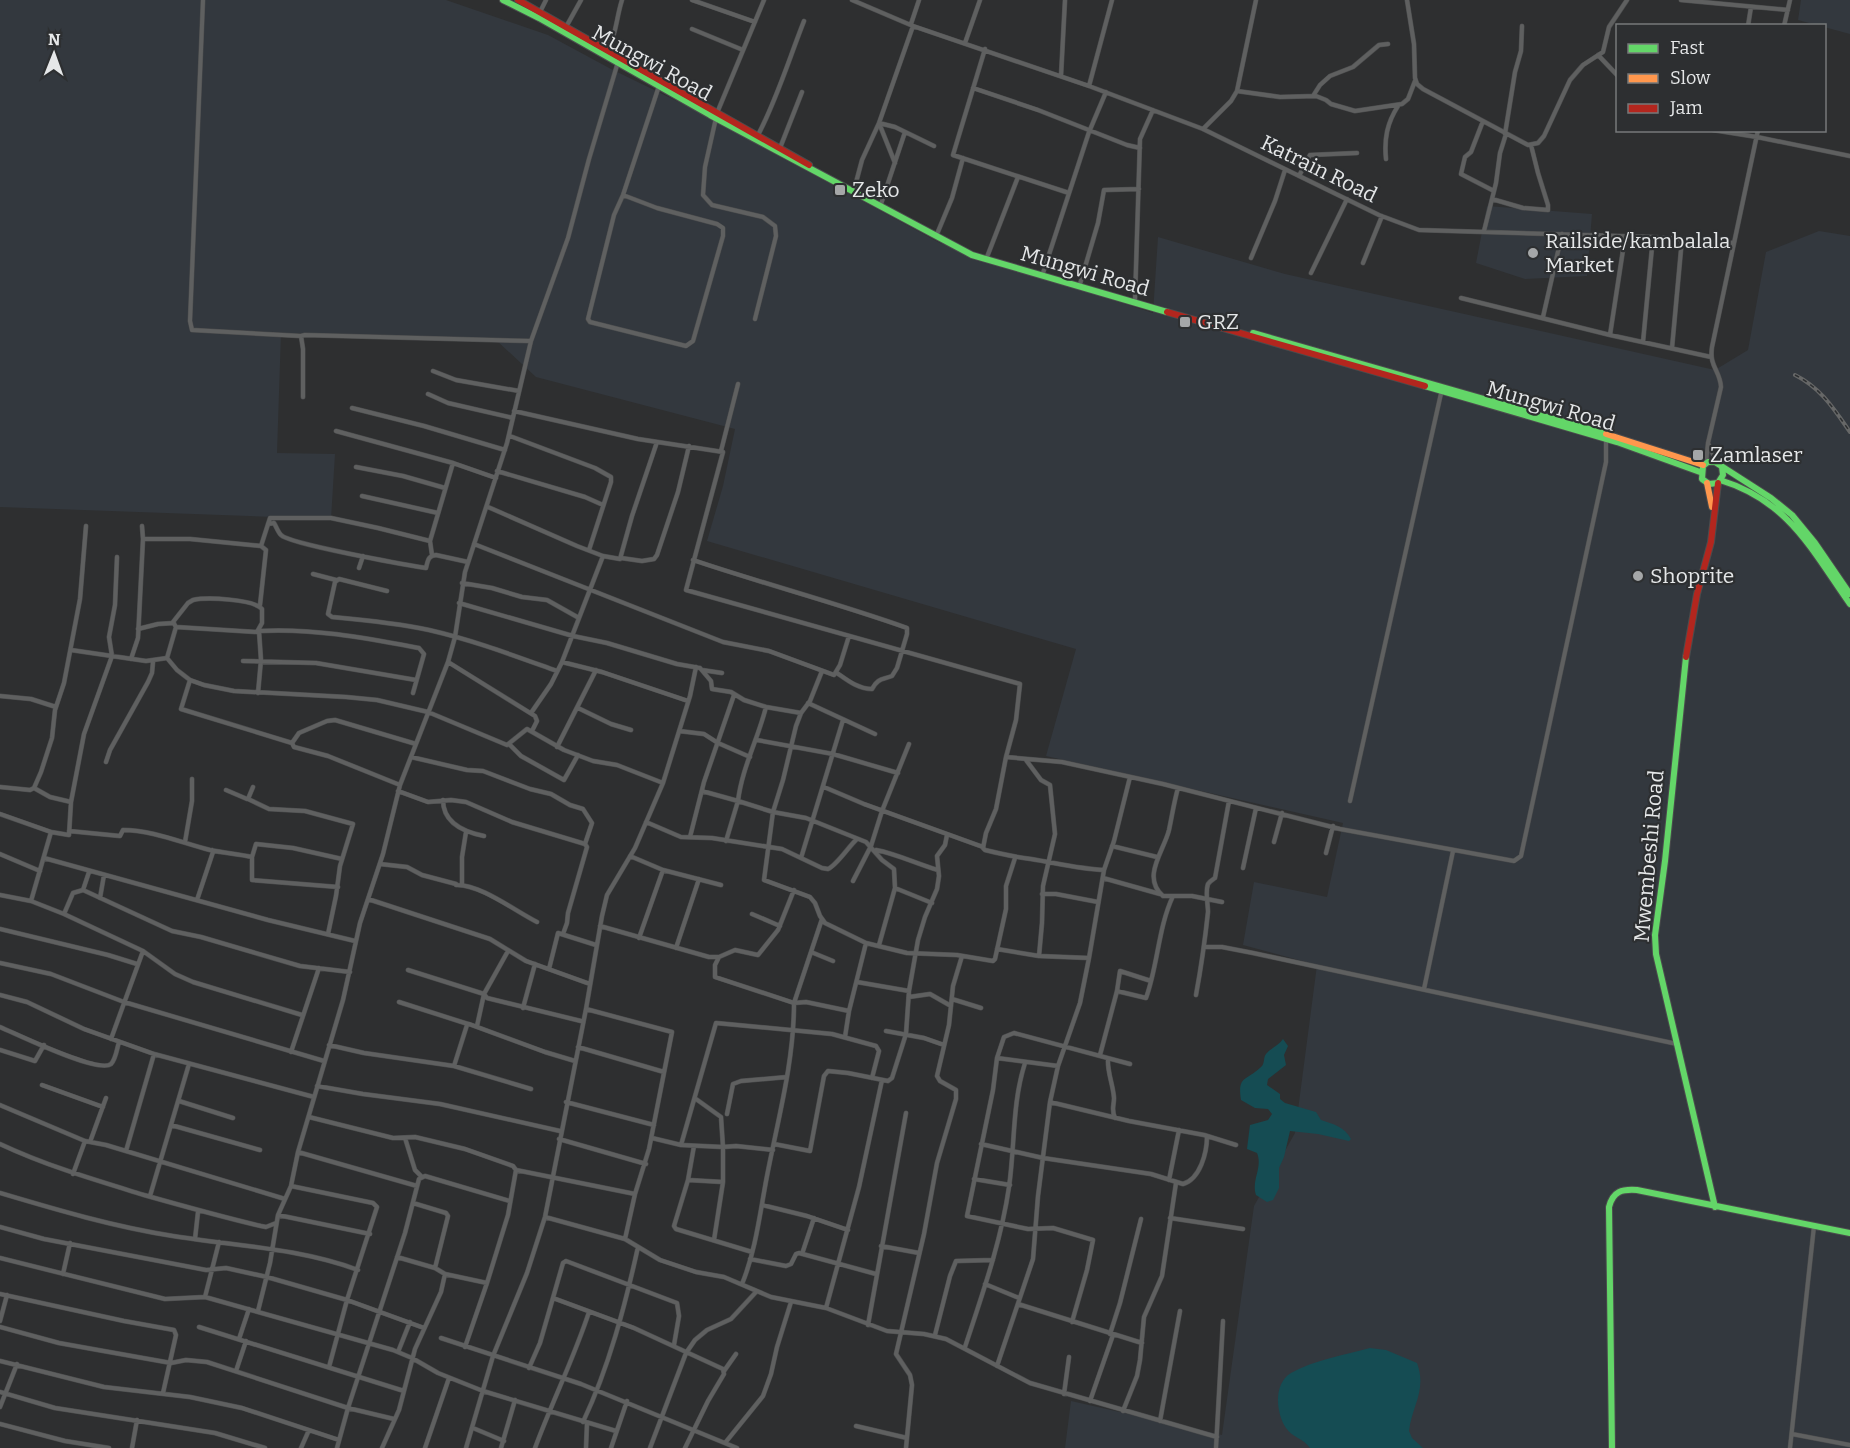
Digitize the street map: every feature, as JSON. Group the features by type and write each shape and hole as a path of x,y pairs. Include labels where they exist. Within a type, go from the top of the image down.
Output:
{"main road":[{"name":"Mungwi Road","path":"503,0 619,60 716,116 758,135 964,249 1441,389 1606,439 1700,472"},
{"name":"Mungwi Road","path":"518,0 607,52 659,86 972,255 1606,434 1704,464"},
{"path":"1713,512 1707,483 1702,479 1700,472 1704,464 1719,464 1791,514 1818,547 1850,594"},
{"path":"1713,512 1723,472 1719,464"},
{"path":"1707,483 1719,481 1732,483 1753,493 1782,513 1805,539 1850,604"},
{"name":"Mwembeshi Road","path":"1713,512 1711,542 1697,594 1686,659 1655,935 1656,954 1715,1207"},
{"path":"1612,1448 1609,1207 1617,1190 1624,1189 1850,1233"}],"street":[{"path":"203,0 192,330 301,336 531,341"},
{"path":"540,12 546,0"},
{"path":"566,28 580,0"},
{"path":"607,52 617,30 622,0"},
{"path":"692,0 755,22"},
{"path":"755,319 776,236 775,226 763,217 712,204 703,195 705,166 716,116 764,1 756,0"},
{"name":"Katrain Road","path":"852,0 912,25 1106,92 1203,129 1382,216 1425,231 1653,237 1734,243"},
{"path":"854,190 862,160 879,123 919,0"},
{"path":"965,43 980,0"},
{"path":"1061,76 1065,0"},
{"path":"1089,86 1112,0"},
{"path":"1203,129 1231,101 1237,91 1256,0"},
{"path":"1237,91 1280,97 1313,96 1355,111 1398,105 1407,101 1415,81 1414,44 1407,0"},
{"path":"1415,81 1423,89 1505,134 1532,145 1538,143 1544,136 1570,80 1582,65 1605,49 1609,27 1627,0"},
{"path":"1683,0 1788,10"},
{"path":"1747,0 1748,24"},
{"path":"1784,24 1790,0"},
{"path":"758,135 771,111 804,21"},
{"path":"1484,231 1521,51 1522,26"},
{"path":"692,29 743,50"},
{"path":"1313,96 1330,76 1353,67 1379,45 1388,44"},
{"path":"985,49 953,153 1069,193"},
{"path":"1598,55 1616,75"},
{"path":"258,1311 273,1250 276,1222 291,1186 298,1152 350,972 355,941 380,864 398,791 448,662 455,637 462,583 510,436 531,341 568,238 619,60"},
{"path":"623,195 657,208 717,224 723,228 723,236 693,341 686,346 590,322 588,319 614,215 623,195 659,86"},
{"path":"973,88 1038,110 1126,146 1140,148"},
{"path":"780,148 802,92"},
{"path":"1043,273 1089,132 1106,92"},
{"path":"1386,159 1384,141 1389,121 1398,105"},
{"path":"1135,300 1140,148 1142,134 1153,110"},
{"path":"1484,121 1473,150 1466,157 1461,174 1494,191"},
{"path":"879,123 895,127 934,146"},
{"path":"879,123 895,163"},
{"path":"880,204 906,132"},
{"path":"1730,132 1850,156"},
{"path":"1704,464 1721,387 1720,378 1711,357 1757,132"},
{"path":"1491,199 1523,208 1548,210 1532,145"},
{"path":"1299,176 1310,155 1357,153"},
{"path":"937,234 952,198 963,158"},
{"path":"1251,258 1275,201 1285,170"},
{"path":"987,257 1018,177"},
{"path":"1080,284 1098,223 1104,190 1138,189"},
{"path":"1311,273 1347,199"},
{"path":"1363,263 1382,216"},
{"path":"1543,317 1562,234"},
{"path":"1610,335 1625,237"},
{"path":"1643,342 1653,237"},
{"path":"1672,348 1682,239"},
{"path":"1461,298 1543,317 1586,331 1711,357"},
{"path":"301,336 303,397"},
{"path":"433,371 456,380 519,392"},
{"path":"738,384 721,451 723,454 686,590 1020,684 1016,720 996,809 986,833 983,848"},
{"path":"1350,801 1441,389"},
{"path":"428,394 448,403 513,418"},
{"path":"352,408 505,450"},
{"path":"514,411 657,442 721,451"},
{"path":"336,431 453,463 496,478"},
{"path":"510,436 609,475 611,483 589,550"},
{"path":"1006,757 1051,760 1333,826 1514,861 1521,856 1606,462 1606,439"},
{"path":"621,558 632,516 657,442"},
{"path":"1708,443 1719,464"},
{"path":"488,507 603,556 619,560 621,558 642,561 654,559 678,492 689,446"},
{"path":"432,555 430,541 453,463"},
{"path":"356,467 403,476 445,488"},
{"path":"497,471 585,497 603,505"},
{"path":"363,496 438,513"},
{"path":"261,546 270,518 331,518 430,541"},
{"path":"268,524 274,523 281,535 290,539 330,550 426,568 428,559 432,555"},
{"path":"34,788 52,738 56,707 64,683 80,599 86,526"},
{"path":"131,659 138,638 142,526"},
{"path":"143,539 190,539 261,546 266,550 260,605 262,617 259,631 261,660 258,693"},
{"path":"474,544 723,642 769,651 834,675 837,673 851,683 866,689 872,688 877,680 892,676 897,668 907,628 693,560"},
{"path":"432,555 468,562"},
{"path":"359,568 363,556"},
{"path":"531,713 562,662 603,556"},
{"path":"0,814 68,836 71,802 84,734 112,656 109,637 115,605 117,557"},
{"path":"314,574 387,591"},
{"path":"336,580 329,616 404,625 455,637 557,671"},
{"path":"462,583 492,588 522,597 547,600 579,618"},
{"path":"167,658 175,625 188,603 193,600 260,605"},
{"path":"459,603 573,636 649,654 666,661 722,673"},
{"path":"138,629 158,624 249,632 292,629 346,634 419,648 424,654 413,693"},
{"path":"837,673 849,636"},
{"path":"70,650 153,662 167,658"},
{"path":"167,658 190,680 213,687 258,693 377,700 428,712 503,744 509,744 524,729 532,731 557,747 617,765 663,783"},
{"path":"243,661 316,663 416,680"},
{"path":"106,762 110,750 151,676 153,662"},
{"path":"448,662 531,713 537,719 532,731"},
{"path":"562,662 596,670 688,701"},
{"path":"466,1448 493,1356 527,1272 545,1217 560,1131 586,1009 596,945 612,885 630,856 663,783 696,667"},
{"path":"557,747 596,670"},
{"path":"702,670 711,681 712,689 731,692 744,700 766,706 801,712"},
{"path":"822,671 808,703 801,712 773,812 764,880 794,890 813,900 822,919 833,928 866,943 915,954 962,956 994,961 1006,909 1006,886 1016,858"},
{"path":"190,680 181,709 292,743 294,747 328,756 400,785"},
{"path":"690,837 702,791 734,695"},
{"path":"0,696 31,699 56,707"},
{"path":"808,703 875,734"},
{"path":"726,841 738,801 742,776 757,740 766,706"},
{"path":"578,708 611,724 631,730"},
{"path":"292,743 299,734 327,721 335,720 416,744"},
{"path":"801,858 843,720"},
{"path":"679,731 704,734 750,757"},
{"path":"757,740 832,754 898,772"},
{"path":"509,744 521,756 564,780 578,755"},
{"path":"853,881 873,848 882,811 909,744"},
{"path":"411,757 467,770 483,771 520,786 551,794 570,805 583,809 592,823 567,923 562,934"},
{"path":"1026,760 1041,780 1050,785 1055,834 1047,862 1042,894 1039,956"},
{"path":"997,1366 1033,1259 1050,1102 1064,1046 1080,1003 1104,870 1130,777"},
{"path":"185,842 192,801 192,779"},
{"path":"0,787 30,790 34,788 50,797 71,802"},
{"path":"248,799 253,787"},
{"path":"824,787 985,850 1016,858 1089,870 1104,870"},
{"path":"1161,894 1154,883 1157,857 1165,844 1178,788"},
{"path":"226,790 269,809 294,809 350,822 353,828 342,859 328,934"},
{"path":"398,791 428,802 444,800 466,802 513,822 585,844"},
{"path":"702,791 813,821 857,838 873,848 938,870"},
{"path":"444,800 443,808 446,816 466,832 484,836"},
{"path":"1196,995 1204,947 1207,887 1209,882 1215,878 1229,801"},
{"path":"1243,868 1256,808"},
{"path":"1274,842 1282,813"},
{"path":"646,822 681,837 782,849 822,868 832,868 857,838"},
{"path":"1326,854 1333,826"},
{"path":"69,831 120,836 123,830 132,830 211,850 252,857"},
{"path":"31,900 51,832"},
{"path":"462,885 462,857 466,832"},
{"path":"652,1138 681,1145 773,1147 810,1151 825,1073 828,1071 848,1072 882,1080 892,1078 906,1034 909,994 921,928 937,889 937,856 945,845 947,835"},
{"path":"338,887 252,880 252,857 256,844 292,848 342,859"},
{"path":"1112,846 1157,857"},
{"path":"873,848 895,872 895,888 879,945"},
{"path":"196,900 213,852 211,850"},
{"path":"1424,989 1453,850"},
{"path":"0,854 40,871"},
{"path":"630,856 663,870 721,885"},
{"path":"44,858 89,872 355,941"},
{"path":"380,864 407,867 422,875 487,894 537,922"},
{"path":"639,938 663,870"},
{"path":"83,890 89,872"},
{"path":"100,898 104,875"},
{"path":"1103,878 1161,894 1222,902"},
{"path":"676,948 699,879"},
{"path":"895,888 932,903"},
{"path":"64,914 73,893 83,890 166,930 201,937 300,966 350,972"},
{"path":"600,926 702,956 720,957 735,950 760,954 780,926 794,890"},
{"path":"1042,894 1056,894 1098,902"},
{"path":"0,895 31,900 64,914 143,951 175,974 193,982 302,1015"},
{"path":"1117,991 1144,999 1157,963 1162,928 1173,896"},
{"path":"368,899 478,934 518,957 590,984"},
{"path":"752,914 780,926"},
{"path":"742,1284 752,1252 787,1077 794,1004 822,919"},
{"path":"0,930 137,964"},
{"path":"549,969 555,936 558,933 596,945"},
{"path":"845,1037 866,943"},
{"path":"1204,947 1222,947 1253,953 1677,1044"},
{"path":"997,949 1039,956 1089,958"},
{"path":"111,1039 143,951"},
{"path":"477,1026 484,994 508,951"},
{"path":"811,952 833,961"},
{"path":"906,1448 912,1385 908,1371 896,1356 937,1163 956,1099 956,1090 940,1081 937,1076 962,956"},
{"path":"720,957 715,965 714,976 794,1004 806,1002 849,1011"},
{"path":"0,963 51,974 124,1002 324,1061"},
{"path":"523,1008 535,964"},
{"path":"291,1052 319,968"},
{"path":"408,970 484,994 487,998 581,1021"},
{"path":"1100,1055 1120,972 1151,981"},
{"path":"857,982 909,994 930,994 951,1006"},
{"path":"0,995 27,1002 84,1029 154,1054 314,1097"},
{"path":"952,999 981,1008"},
{"path":"399,1002 477,1026 575,1061"},
{"path":"586,1009 670,1030 672,1034 652,1138 646,1164 635,1194 625,1239"},
{"path":"681,1145 716,1023 766,1029 792,1029 845,1037 879,1048 879,1056 872,1078"},
{"path":"454,1066 468,1024"},
{"path":"0,1027 79,1060 102,1066 110,1064 113,1060 119,1042"},
{"path":"886,1031 924,1038 944,1045"},
{"path":"1072,1322 1093,1240 1053,1228 1036,1229 967,1216 993,1090 997,1058 1004,1037 1014,1033 1130,1064"},
{"path":"0,1050 35,1061 44,1045"},
{"path":"329,1045 364,1053 454,1066 531,1089"},
{"path":"578,1047 664,1072"},
{"path":"126,1151 154,1054"},
{"path":"997,1058 1058,1066"},
{"path":"1108,1058 1108,1075 1114,1100 1112,1112 1116,1118"},
{"path":"965,1347 993,1260 1002,1223 1010,1185 1016,1110 1025,1063"},
{"path":"150,1196 189,1064"},
{"path":"727,1114 733,1084 741,1081 787,1077"},
{"path":"826,1308 848,1230 875,1120 882,1080"},
{"path":"42,1085 103,1107"},
{"path":"317,1086 440,1104 560,1131"},
{"path":"73,1174 106,1098"},
{"path":"696,1099 721,1117 723,1182 714,1240"},
{"path":"179,1101 233,1118"},
{"path":"566,1102 654,1125"},
{"path":"1050,1102 1207,1136 1236,1145"},
{"path":"0,1105 88,1142 126,1151 285,1199"},
{"path":"868,1325 906,1113"},
{"path":"309,1117 393,1138 415,1137 465,1149 513,1166 516,1170 635,1194"},
{"path":"171,1125 260,1150"},
{"path":"1169,1180 1179,1130"},
{"path":"981,1143 1043,1158 1151,1174 1176,1183 1187,1184 1198,1171 1203,1159 1207,1136"},
{"path":"405,1138 415,1170 421,1176 510,1201"},
{"path":"559,1139 646,1164"},
{"path":"0,1144 73,1174 198,1212 266,1227 276,1222"},
{"path":"694,1146 688,1180 674,1226 676,1229 752,1252"},
{"path":"298,1152 417,1186"},
{"path":"465,1347 499,1248 516,1170"},
{"path":"338,1448 348,1408 421,1176"},
{"path":"974,1179 1010,1185"},
{"path":"688,1180 723,1182"},
{"path":"1123,1411 1137,1376 1144,1317 1162,1276 1176,1183"},
{"path":"291,1186 373,1203 377,1207 377,1213 347,1300 329,1367"},
{"path":"0,1193 136,1229 323,1259 358,1270"},
{"path":"413,1203 446,1213 448,1216 435,1268"},
{"path":"762,1205 814,1218 848,1230"},
{"path":"195,1239 198,1212"},
{"path":"278,1215 370,1234"},
{"path":"545,1217 625,1239 660,1260 696,1272 724,1277 756,1292 791,1302 826,1308 887,1331 935,1335 965,1347 1030,1383 1217,1437"},
{"path":"802,1254 814,1218"},
{"path":"1170,1218 1243,1229"},
{"path":"1090,1401 1112,1335 1141,1219"},
{"path":"1790,1448 1814,1226"},
{"path":"0,1227 44,1239 213,1270 226,1268 267,1277 347,1300 424,1328"},
{"path":"205,1297 219,1242"},
{"path":"63,1274 70,1243"},
{"path":"881,1246 919,1253"},
{"path":"586,1448 585,1422 619,1322 638,1247"},
{"path":"750,1259 786,1266 791,1264 796,1254 802,1254 876,1274"},
{"path":"397,1257 435,1268 445,1274 487,1283"},
{"path":"0,1258 165,1299 205,1297 258,1311 398,1352 449,1378 483,1391 616,1431"},
{"path":"935,1335 956,1261 993,1260"},
{"path":"529,1368 540,1343 563,1263 566,1261 677,1303 679,1316 674,1346"},
{"path":"382,1448 404,1391 412,1358 441,1292 445,1274"},
{"path":"985,1284 1019,1298"},
{"path":"650,1448 686,1353 695,1340 707,1330 726,1323 756,1292"},
{"path":"0,1294 174,1330 176,1335 163,1393"},
{"path":"0,1321 7,1295"},
{"path":"553,1299 619,1322 724,1371"},
{"path":"725,1443 763,1396 791,1302"},
{"path":"1017,1304 1142,1343"},
{"path":"239,1339 249,1309"},
{"path":"1160,1421 1180,1311"},
{"path":"535,1448 589,1312"},
{"path":"1216,1448 1223,1321"},
{"path":"398,1352 410,1322"},
{"path":"0,1327 67,1344 171,1363 195,1361 236,1371 348,1408 394,1419"},
{"path":"199,1327 404,1391"},
{"path":"441,1338 627,1401 737,1448"},
{"path":"236,1371 246,1341"},
{"path":"685,1448 724,1371 736,1354"},
{"path":"1064,1394 1069,1357"},
{"path":"0,1361 104,1387 163,1393 242,1408 339,1440"},
{"path":"0,1407 17,1364"},
{"path":"425,1448 449,1378"},
{"path":"0,1392 55,1408 214,1433 265,1448"},
{"path":"501,1448 515,1399"},
{"path":"611,1448 627,1401"},
{"path":"132,1448 137,1420"},
{"path":"0,1424 85,1446 109,1448"},
{"path":"856,1426 907,1438"},
{"path":"473,1428 504,1441"},
{"path":"302,1448 309,1430"},
{"path":"1792,1434 1850,1445"}],"shaded area":[{"path":"0,0 446,0 548,35 685,105 940,243 1153,313 1158,237 1285,274 1715,370 1748,350 1766,252 1819,231 1850,236 1850,1448 1065,1448 1071,1401 1222,1435 1254,1206 1295,1133 1317,965 1243,945 1254,882 1327,897 1343,823 1046,756 1076,649 707,541 723,486 735,429 536,377 496,340 281,333 277,453 335,454 331,519 0,507"},
{"path":"1801,0 1850,0 1850,34 1826,28 1826,24 1813,24 1798,20"},
{"name":"Railside/kambalala Market","path":"1487,206 1592,214 1587,276 1525,279 1476,263"}],"water":[{"path":"1283,1039 1288,1046 1284,1055 1286,1065 1268,1079 1267,1085 1280,1094 1280,1099 1285,1103 1316,1112 1321,1120 1342,1129 1351,1139 1349,1141 1290,1131 1279,1168 1279,1188 1273,1200 1267,1202 1256,1195 1255,1184 1259,1164 1257,1153 1247,1149 1250,1125 1268,1120 1272,1114 1268,1109 1255,1108 1241,1100 1240,1086 1244,1079 1262,1066 1266,1054"},
{"path":"1370,1348 1386,1350 1417,1363 1420,1373 1420,1390 1409,1431 1412,1438 1423,1448 1310,1448 1289,1431 1283,1422 1278,1407 1281,1384 1285,1378 1300,1368"}],"railway":[{"path":"1795,375 1820,393 1850,432"}],"traffic: fast":[{"path":"503,0 710,115 972,255 1167,312"},
{"path":"1253,333 1606,434"},
{"path":"1425,386 1617,442 1700,472"},
{"path":"1722,467 1723,475 1718,483 1709,484 1702,479 1703,466 1708,462 1715,462 1771,498 1792,515 1815,543 1850,594"},
{"path":"1720,480 1764,500 1781,514 1810,546 1850,604"},
{"path":"1686,657 1655,935 1656,954 1715,1207"},
{"path":"1612,1448 1609,1207 1616,1194 1627,1190 1637,1190 1850,1233"}],"traffic: slow":[{"path":"1606,434 1703,465"},
{"path":"1707,483 1712,507"}],"traffic: jam":[{"path":"518,0 809,165"},
{"path":"1167,312 1425,386"},
{"path":"1686,657 1697,594 1711,542 1718,483"}],"place":[{"name":"Zeko","path":"840,190"},
{"name":"Railside/kambalala Market","path":"1533,253"},
{"name":"GRZ","path":"1185,322"},
{"name":"Zamlaser","path":"1698,455"},
{"name":"Shoprite","path":"1638,576"}]}
